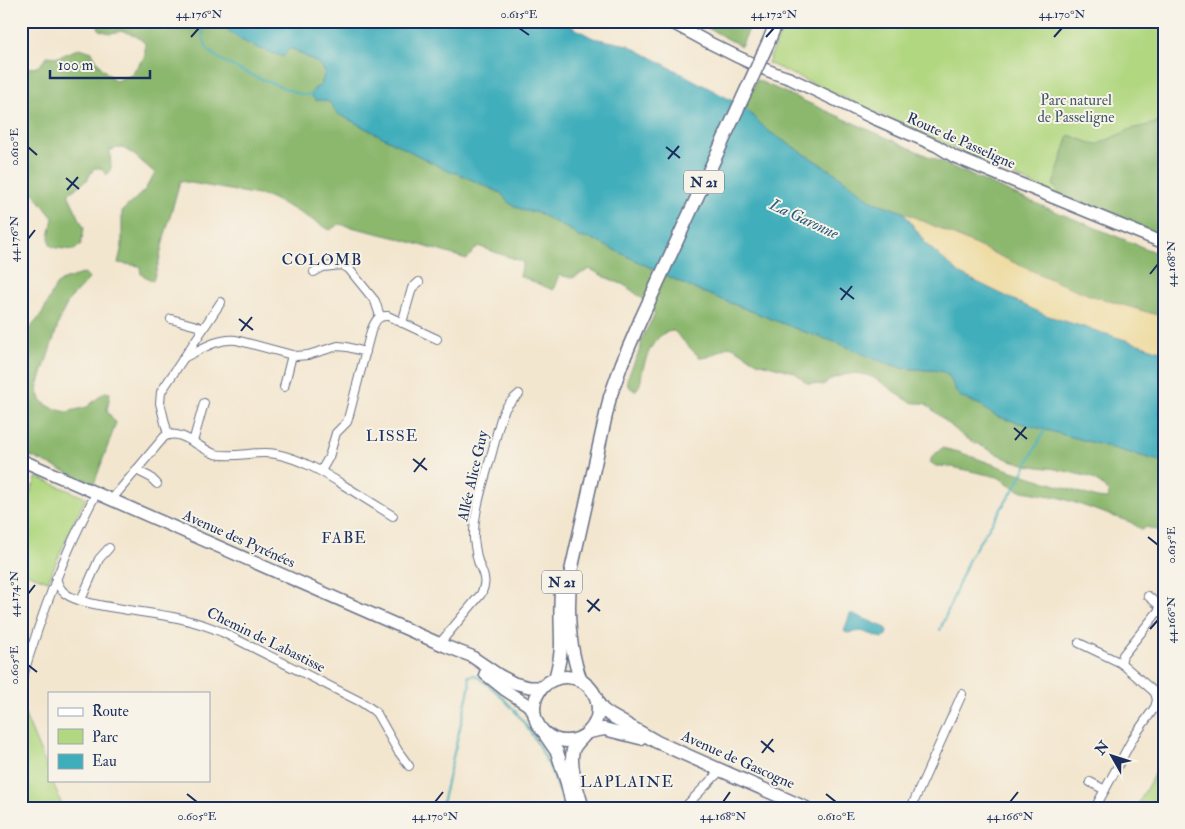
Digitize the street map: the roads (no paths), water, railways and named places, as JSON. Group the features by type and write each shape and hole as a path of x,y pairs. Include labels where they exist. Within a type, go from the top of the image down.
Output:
{"main road":[{"name":"Route de Passeligne","path":"669,21 748,62 789,78 846,106 937,146 955,157 1164,243"},
{"name":"N 21","path":"766,43 772,21"},
{"name":"N 21","path":"555,679 560,663 560,602 565,567 576,532 606,397 615,371 638,320 777,21"},
{"name":"N 21","path":"581,681 575,664 569,619 571,571 610,397 638,320"},
{"name":"Avenue des Pyrénées","path":"21,460 471,656 514,683 529,687 543,687"},
{"name":"Avenue des Pyrénées","path":"443,644 468,660 505,690 522,700 534,713"},
{"path":"573,808 557,752 539,728 534,713 537,695 543,687 555,679 564,678 573,678 581,681 594,694 597,702 598,713 595,723 573,749 573,770 583,808"},
{"name":"Avenue de Gascogne","path":"597,702 610,715 657,742 721,770 791,805 806,808"},
{"name":"Avenue de Gascogne","path":"586,734 604,729 657,742"},
{"path":"545,734 564,742 574,740 586,734"}],"street":[{"path":"314,272 323,267 342,265 349,269 375,302 380,316"},
{"path":"402,323 412,288 419,282"},
{"path":"168,434 160,402 164,386 221,302"},
{"path":"380,316 388,316 437,339"},
{"path":"321,471 329,457 336,433 348,420 371,331 380,316"},
{"path":"171,319 203,329"},
{"path":"183,358 228,339 292,355 308,355 338,346 366,352"},
{"path":"284,387 292,355"},
{"name":"Allée Alice Guy","path":"443,644 481,594 484,587 485,581 478,561 474,537 476,513 503,412 519,394"},
{"path":"193,442 204,403"},
{"path":"112,499 155,447 168,434 174,434 193,442 207,451 224,456 255,452 284,456 301,462 321,471 393,516"},
{"path":"136,470 150,477 157,484"},
{"path":"21,682 33,641 56,578 81,520 96,492"},
{"path":"81,600 99,559 109,548"},
{"name":"Chemin de Labastisse","path":"56,578 58,588 69,596 81,600 112,608 173,617 206,625 368,706 377,714 398,751 409,766"},
{"path":"1121,663 1123,654 1162,605 1148,596"},
{"path":"1079,643 1121,663 1160,699 1133,738 1097,807"},
{"path":"911,808 962,694"},
{"path":"684,808 721,770"},
{"path":"1090,782 1105,790"}],"water":[{"name":"La Garonne","path":"217,21 561,21 593,38 628,45 744,107 768,131 836,174 874,202 903,212 927,245 960,274 1045,315 1164,352 1164,462 998,417 981,405 962,398 957,393 949,376 941,371 902,368 874,359 838,343 692,288 592,239 578,237 574,232 536,212 525,211 509,203 501,193 457,173 450,172 340,115 330,103 315,100 311,95 314,89 321,85 325,72 319,64 293,49 289,49 283,57 240,40"},
{"path":"850,614 886,628 886,636 882,638 861,631 847,633 844,631"}],"waterway":[{"path":"202,21 207,48 224,62 300,94 313,94"},
{"path":"940,630 968,561 1016,486 1045,429"},
{"path":"441,808 470,685 468,676 475,675 502,697 532,735 548,763 565,808"}],"district":[{"name":"COLOMB","path":"322,260"},
{"name":"LISSE","path":"392,436"},
{"name":"FABE","path":"344,538"},
{"name":"LAPLAINE","path":"627,782"}],"park label":[{"name":"Parc naturel de Passeligne","path":"1076,108"}]}
